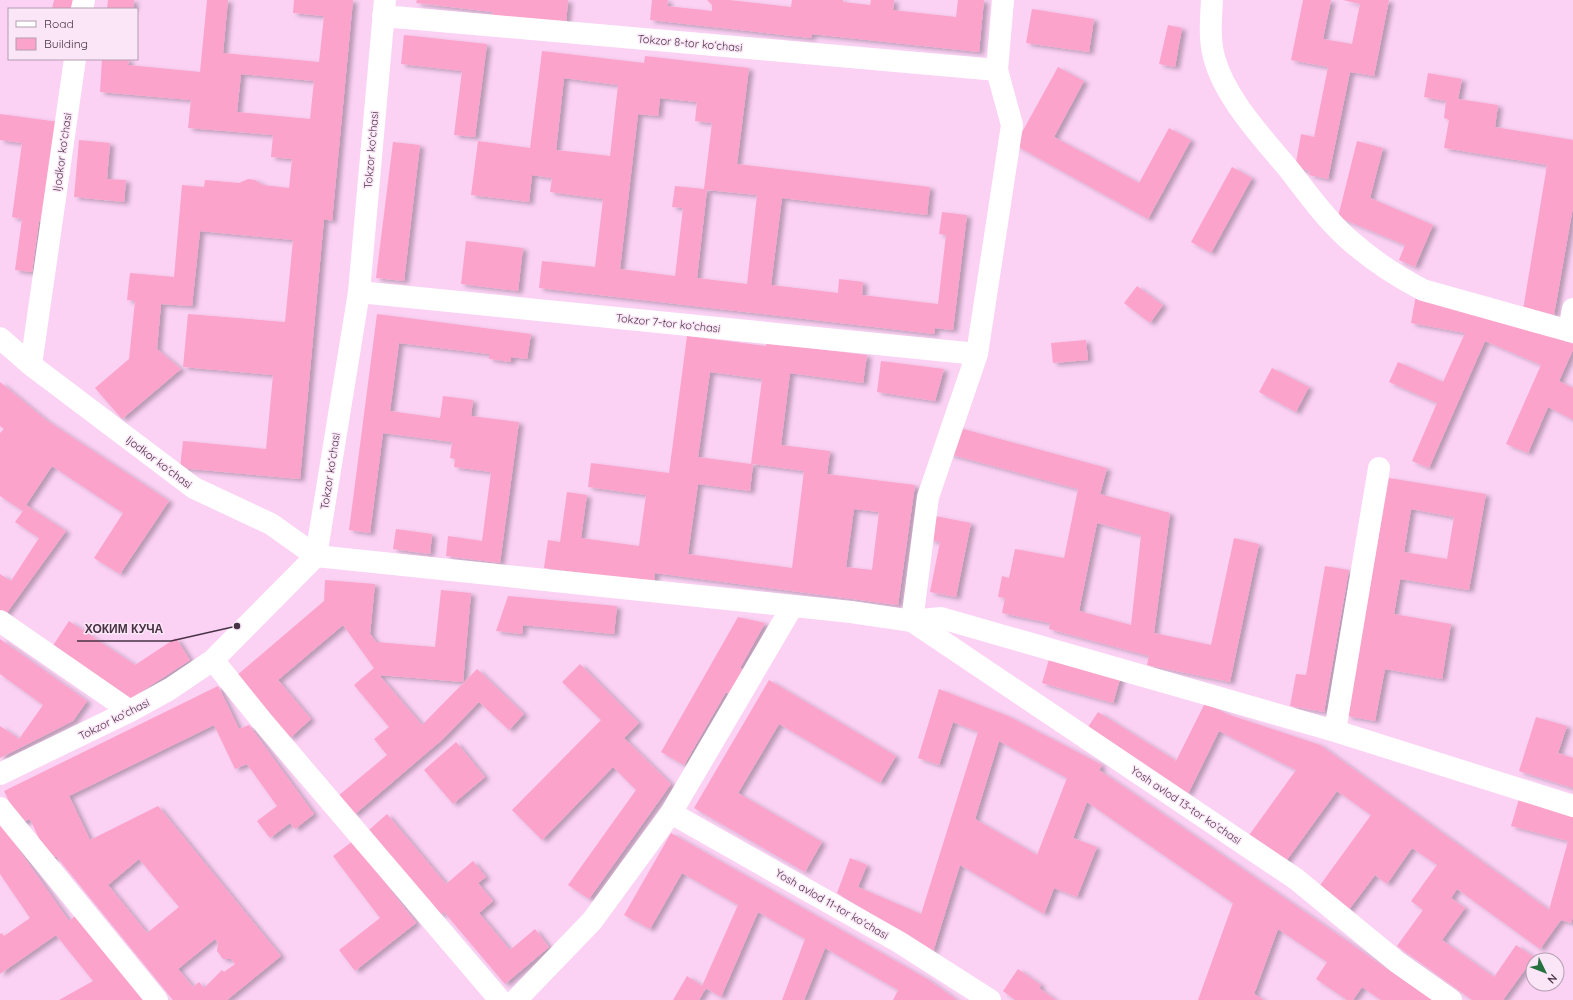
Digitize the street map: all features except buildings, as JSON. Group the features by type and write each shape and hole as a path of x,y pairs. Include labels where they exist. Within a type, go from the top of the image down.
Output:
{"street":[{"path":"912,621 928,497 977,354 1012,125 997,70 1003,0"},
{"path":"1212,0 1210,29 1214,57 1224,84 1245,115 1324,213 1346,237 1404,280 1423,290 1571,332 1573,309"},
{"name":"Tokzor 8-tor koʻchasi","path":"384,8 997,70"},
{"name":"Tokzor koʻchasi","path":"0,774 130,712 170,689 213,660 316,556 359,292 384,8"},
{"name":"Ijodkor koʻchasi","path":"32,365 75,60"},
{"name":"Tokzor 7-tor koʻchasi","path":"359,292 977,354"},
{"name":"Ijodkor koʻchasi","path":"0,338 32,365 194,488 271,524 316,556"},
{"path":"1335,731 1379,468"},
{"path":"316,556 792,607 852,612 912,621 941,618 1335,731 1573,806"},
{"path":"516,1000 592,921 671,813 792,607"},
{"path":"0,621 130,712"},
{"name":"Yosh avlod 13-tor koʻchasi","path":"912,621 1296,879 1397,962 1451,1000"},
{"path":"213,660 262,721 500,1000"},
{"path":"0,808 157,1000"},
{"name":"Yosh avlod 11-tor koʻchasi","path":"671,813 899,942 990,1000"}],"place":[{"name":"ХОКИМ КУЧА","path":"237,626"}]}
